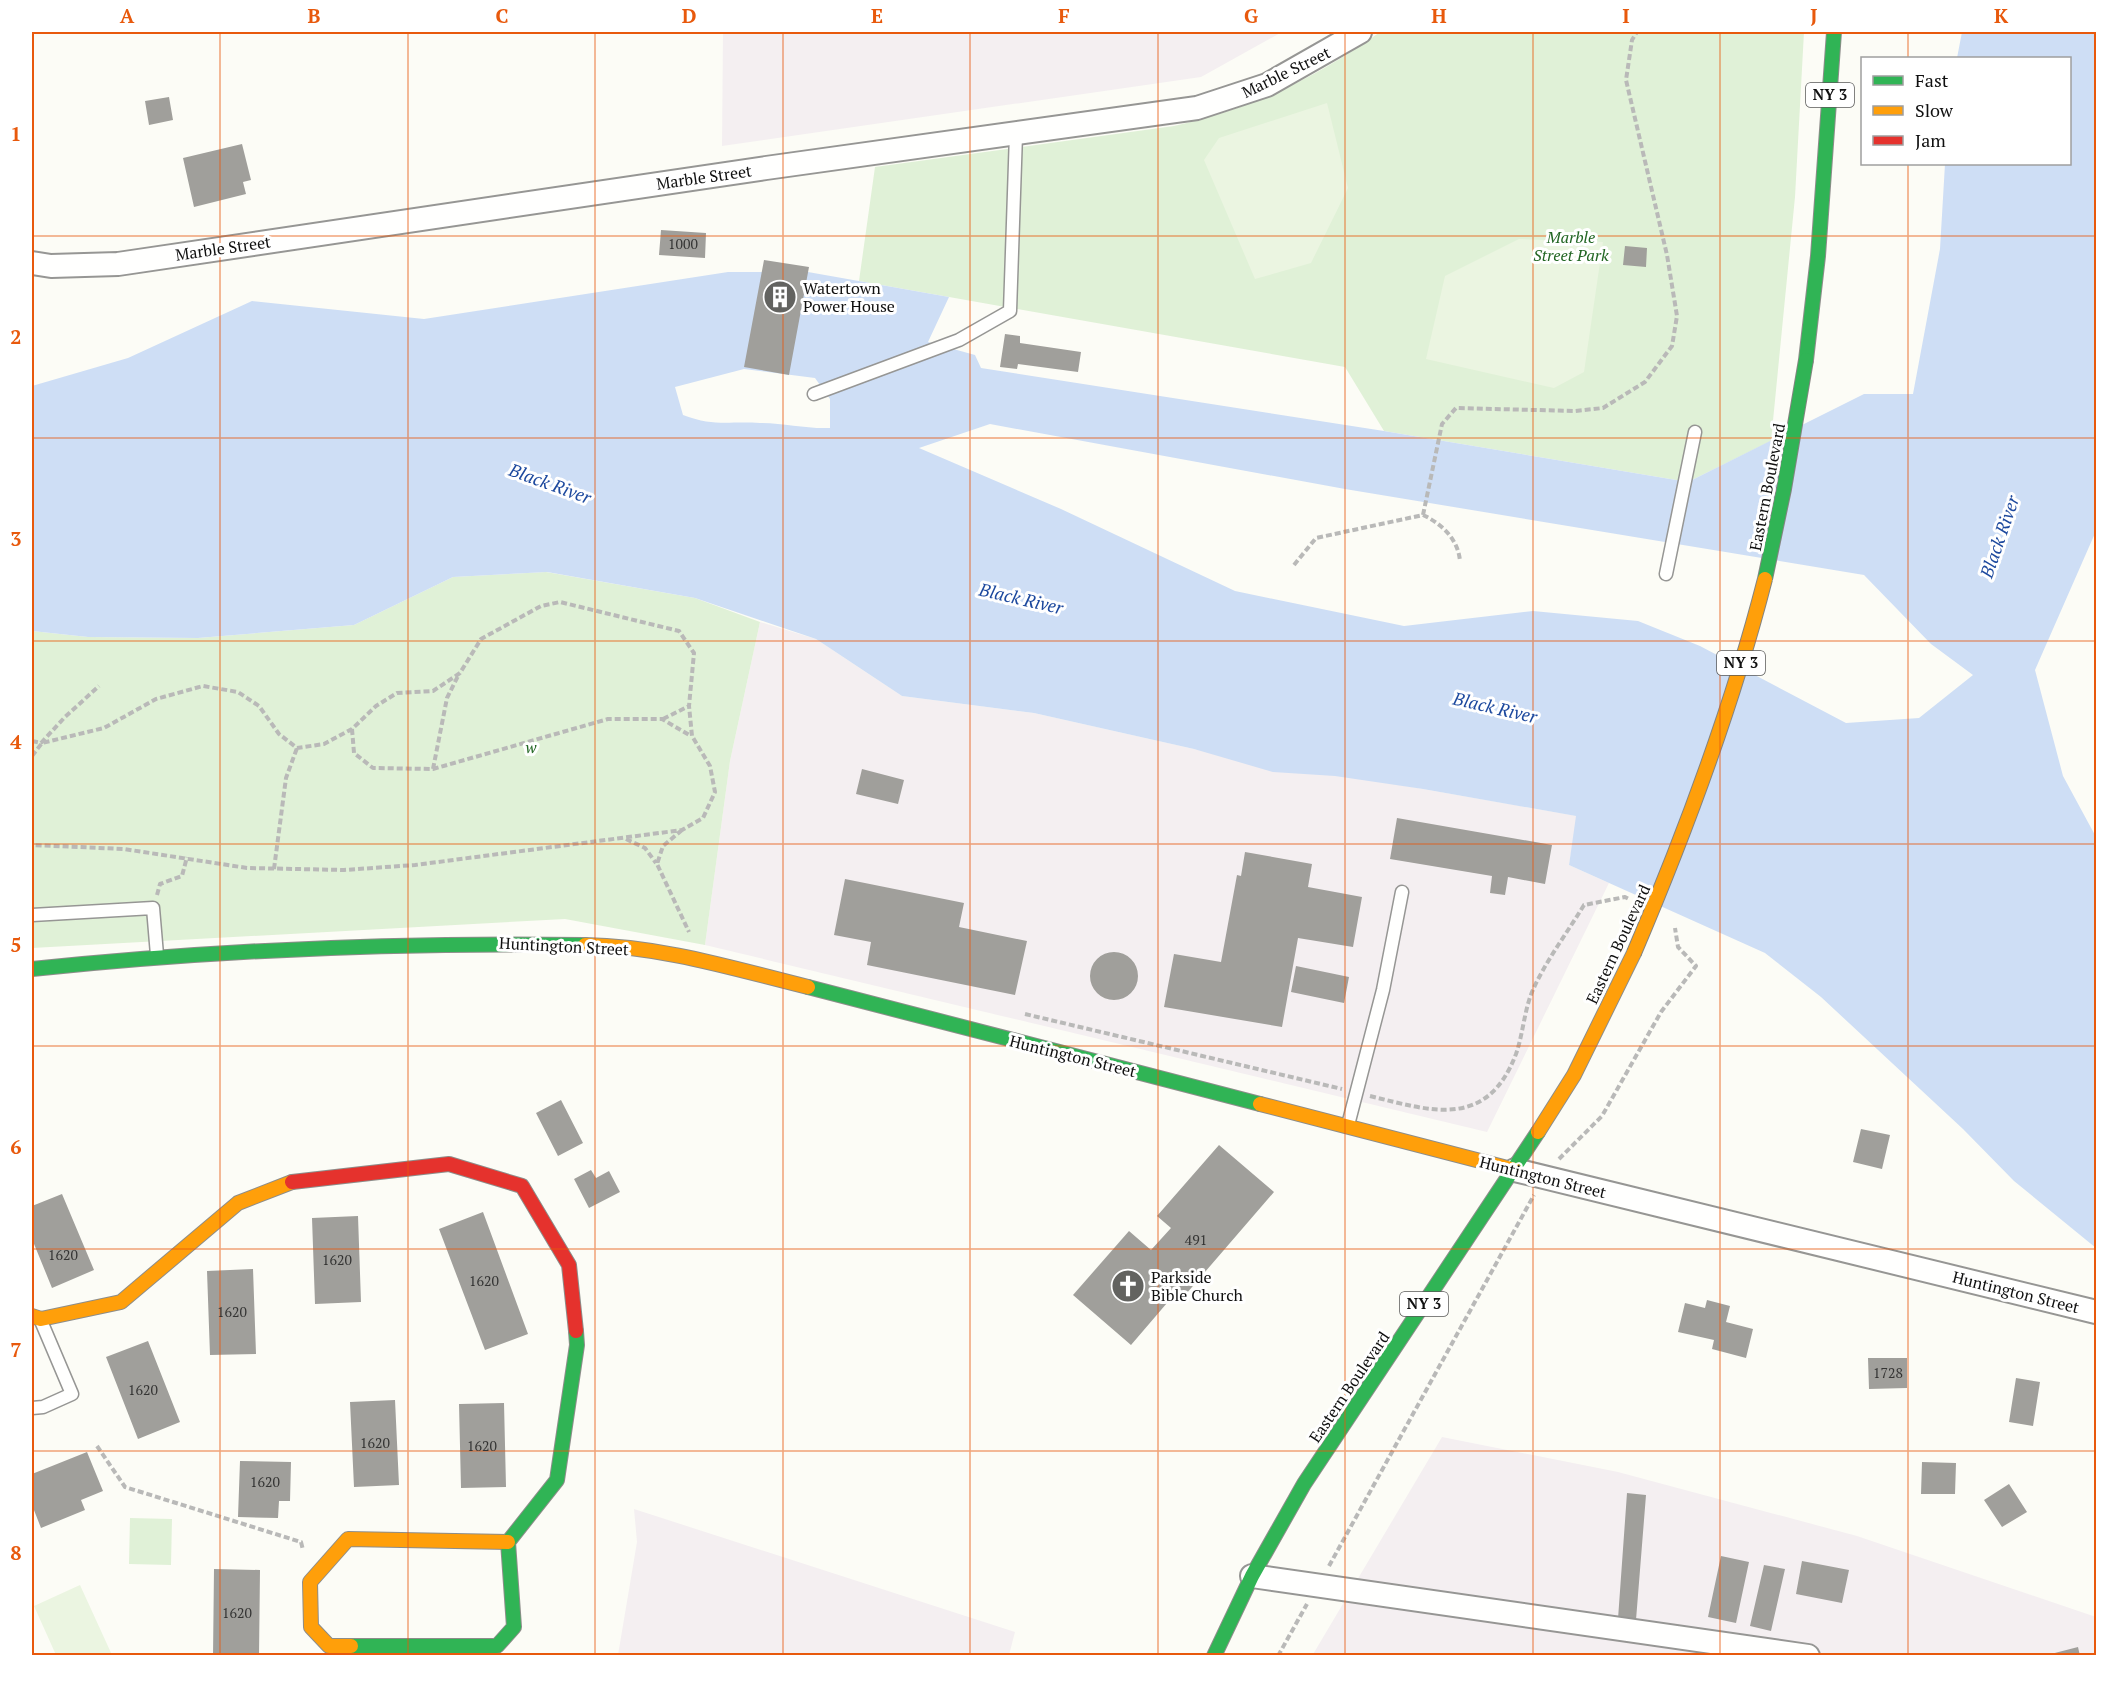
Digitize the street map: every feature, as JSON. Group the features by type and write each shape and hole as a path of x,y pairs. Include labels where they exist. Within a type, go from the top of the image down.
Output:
{"street":[{"name":"Marble Street","path":"32,263 51,266 118,264 766,168 1197,108 1267,85 1360,32"},
{"name":"Eastern Boulevard","path":"1214,1656 1252,1576 1304,1484 1515,1170 1574,1075 1634,953 1670,871 1738,672 1767,567 1790,459 1806,360 1818,256 1834,32"},
{"name":"Huntington Street","path":"32,969 158,957 460,943 610,945 702,960 1546,1178 2097,1312"},
{"path":"36,1317 121,1302 238,1203 288,1182 449,1164 522,1186 569,1265 576,1346 557,1480 508,1542 514,1627 497,1646 329,1646 311,1627 310,1582 348,1539 508,1542"},
{"path":"1252,1576 1808,1656"}],"lane":[{"path":"814,394 959,340 1010,311 1016,134"},
{"path":"1666,573 1695,432"},
{"path":"1347,1126 1383,990 1402,892"},
{"path":"32,915 153,908 158,957"},
{"path":"32,1408 43,1407 72,1394 36,1317"}],"path":[{"path":"1423,515 1443,424 1456,408 1575,411 1603,408 1645,381 1672,346 1677,316 1668,265 1626,80 1632,40 1637,32"},
{"path":"1294,565 1316,538 1423,515 1439,523 1459,548 1460,561"},
{"path":"434,769 447,698 481,639 541,606 560,602 678,631 694,653 689,706 692,736 710,766 715,792 703,818 682,830 663,846 657,864"},
{"path":"32,741 42,743 104,728 156,699 203,686 238,692 260,706 279,734 297,748 324,744 352,729 376,706 397,693 433,691 460,673"},
{"path":"32,756 65,717 99,686"},
{"path":"352,729 354,753 373,768 434,769 608,719 662,719 689,706"},
{"path":"662,719 692,736"},
{"path":"32,751 42,743"},
{"path":"274,869 286,778 297,748"},
{"path":"32,845 124,849 247,868 344,870 415,864 626,839 682,830"},
{"path":"626,839 645,848 657,864 690,934 698,936"},
{"path":"153,908 160,884 182,876 187,857"},
{"path":"1021,1012 1434,1111 1471,1107 1498,1086 1516,1054 1533,991 1584,905"},
{"path":"1278,1656 1526,1208 1564,1152 1602,1116 1661,1012 1696,966"},
{"path":"97,1446 125,1487 301,1542 310,1582"}],"shaded area":[{"path":"723,32 1282,32 1201,77 722,146"},
{"path":"760,622 816,639 902,696 1034,713 1194,749 1577,816 1569,865 1609,883 1487,1132 705,945 730,761"},
{"path":"1442,1437 1618,1472 1857,1536 2096,1617 2096,1655 1312,1656"},
{"path":"634,1509 1015,1632 1009,1655 618,1655 637,1542"}],"green space":[{"name":"Marble Street Park","path":"1380,32 1804,32 1795,197 1771,441 1688,482 1384,431 1345,367 859,281 875,167 1174,126 1202,119 1282,90 1332,63"},
{"path":"1327,103 1348,188 1311,263 1255,279 1204,160 1219,138"},
{"path":"1519,239 1603,242 1584,372 1554,388 1426,359 1445,276"},
{"name":"w","path":"546,572 695,598 760,622 730,761 705,945 565,919 32,948 32,631 88,637 198,638 354,625 453,577"},
{"path":"130,1518 172,1519 171,1565 129,1564"},
{"path":"80,1585 112,1655 56,1655 34,1606"}],"water":[{"name":"Black River","path":"1962,32 2096,32 2096,531 2035,670 2063,776 2096,837 2096,1248 2014,1181 1963,1129 1821,997 1765,953 1569,865 1576,816 1335,776 1273,772 1194,749 1034,713 902,696 816,639 695,598 547,572 453,577 354,625 198,638 88,637 32,631 32,386 128,358 252,301 424,319 728,272 808,272 949,297 928,342 975,355 981,368 1384,431 1688,482 1864,394 1913,394 1940,249 1945,165 2071,165 2071,57 1957,57","holes":["744,369 815,378 830,399 830,428 694,419 683,415 675,387","990,424 1345,489 1864,575 1931,644 1973,675 1919,718 1846,723 1700,646 1638,621 1533,611 1404,626 1235,591 1061,509 919,448"]}],"building":[{"path":"169,97 173,120 149,125 145,101"},
{"path":"242,144 251,180 243,182 246,194 194,207 183,158"},
{"path":"661,230 706,233 705,258 659,255"},
{"path":"1625,246 1647,248 1646,267 1623,265"},
{"name":"Watertown Power House","path":"764,260 809,267 789,375 744,367"},
{"path":"1005,334 1020,336 1020,343 1081,352 1078,372 1018,364 1017,369 1000,367"},
{"path":"862,769 904,780 898,804 856,794"},
{"path":"1397,818 1552,845 1545,884 1508,877 1505,895 1490,893 1492,876 1390,859"},
{"path":"1245,852 1312,864 1308,887 1362,897 1353,947 1298,938 1282,1027 1164,1007 1174,954 1221,962 1237,875 1241,876"},
{"path":"845,879 964,903 959,927 1027,941 1015,995 867,965 871,942 834,935"},
{"path":"1114,952 1131,959 1138,976 1131,993 1114,1000 1097,993 1090,976 1097,959"},
{"path":"1296,966 1349,977 1344,1003 1291,992"},
{"path":"561,1100 583,1143 558,1156 536,1113"},
{"path":"1861,1129 1890,1135 1882,1169 1853,1162"},
{"path":"1219,1145 1274,1192 1186,1294 1179,1289 1131,1345 1073,1295 1129,1231 1151,1250 1171,1228 1157,1216"},
{"path":"591,1170 596,1178 609,1171 620,1192 589,1208 574,1179"},
{"path":"62,1194 94,1270 52,1288 32,1239 32,1206"},
{"path":"483,1212 528,1334 485,1350 439,1229"},
{"path":"358,1216 361,1302 315,1304 312,1218"},
{"path":"253,1269 256,1354 210,1355 207,1271"},
{"path":"1707,1300 1730,1306 1726,1322 1753,1329 1746,1358 1712,1349 1714,1340 1678,1332 1685,1303 1705,1308"},
{"path":"148,1341 180,1422 138,1439 106,1357"},
{"path":"1868,1358 1907,1358 1907,1388 1869,1389"},
{"path":"2016,1378 2040,1382 2033,1426 2009,1422"},
{"path":"395,1400 399,1485 354,1487 350,1402"},
{"path":"504,1403 506,1487 461,1488 459,1404"},
{"path":"87,1452 103,1491 81,1500 85,1510 41,1528 32,1505 32,1474"},
{"path":"240,1461 291,1462 290,1501 279,1501 278,1518 238,1517"},
{"path":"1922,1462 1956,1463 1955,1494 1921,1494"},
{"path":"2009,1484 2027,1512 2002,1527 1984,1500"},
{"path":"1627,1493 1646,1495 1636,1620 1618,1619"},
{"path":"1721,1556 1749,1562 1736,1623 1708,1617"},
{"path":"1802,1561 1849,1570 1842,1603 1796,1594"},
{"path":"1764,1565 1785,1569 1771,1631 1750,1626"},
{"path":"214,1569 260,1570 259,1656 213,1656"},
{"path":"2078,1647 2080,1656 2047,1656 2047,1655"}],"traffic: fast":[{"path":"1806,360 1818,256 1834,32"},
{"path":"1765,579 1784,489 1806,360"},
{"path":"32,969 101,962 308,949 516,944 585,945"},
{"path":"808,987 1260,1104"},
{"path":"1214,1656 1252,1576 1304,1484 1538,1132"},
{"path":"351,1646 497,1646 514,1627 508,1542 557,1480 577,1345 576,1331"}],"traffic: slow":[{"path":"1634,953 1707,769 1738,675 1765,579"},
{"path":"585,945 642,949 670,954 808,987"},
{"path":"1538,1132 1574,1075 1634,953"},
{"path":"1260,1104 1515,1170"},
{"path":"32,1316 41,1319 121,1302 238,1203 292,1182"},
{"path":"351,1646 329,1646 311,1627 310,1582 348,1539 508,1542"}],"traffic: jam":[{"path":"292,1182 449,1164 522,1186 569,1265 576,1331"}],"place":[{"name":"Watertown Power House","path":"780,297"},
{"name":"Parkside Bible Church","path":"1128,1286"}]}
